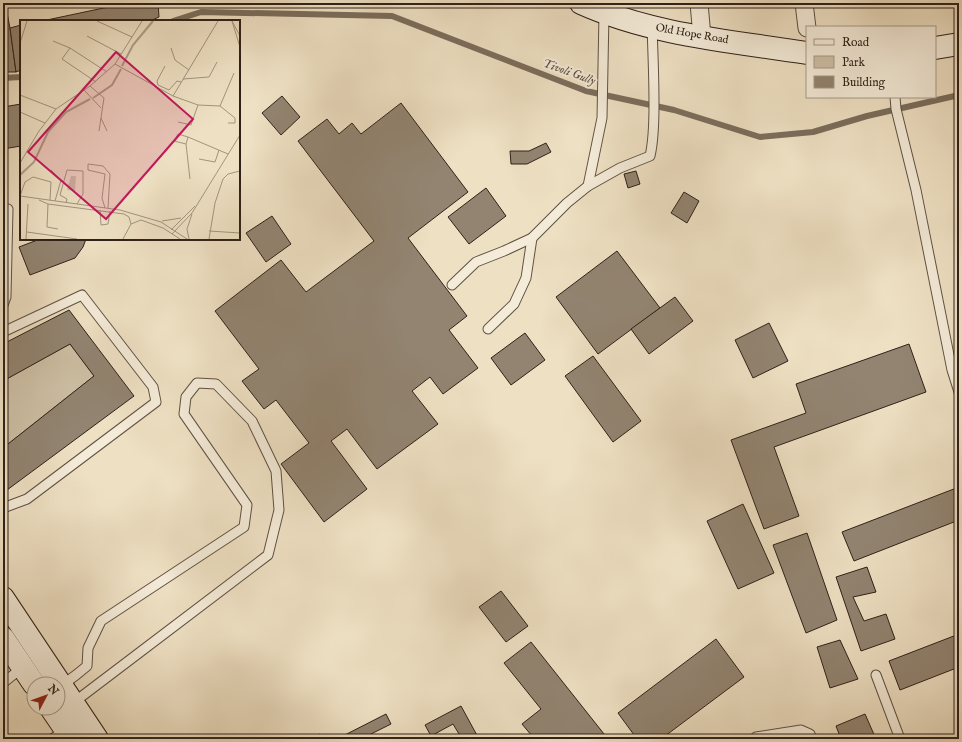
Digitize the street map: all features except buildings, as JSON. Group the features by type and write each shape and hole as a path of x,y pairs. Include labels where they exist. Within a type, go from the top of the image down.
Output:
{"main road":[{"name":"Old Hope Road","path":"581,3 604,13 652,27 702,37 806,53"},
{"path":"936,48 959,44"},
{"path":"3,598 97,739"},
{"path":"3,638 29,675"},
{"path":"54,716 63,736"}],"street":[{"path":"699,3 702,37"},
{"path":"804,3 807,26"}],"lane":[{"path":"588,186 602,118 604,13"},
{"path":"452,285 476,262 532,238 567,203 588,186 620,168 650,156 654,123 652,27"},
{"path":"895,98 896,109 916,190 952,370 959,392"},
{"path":"3,305 6,297 8,209"},
{"path":"488,329 514,304 526,278 532,238"},
{"path":"3,332 82,295 153,387 156,402 27,499 3,508"},
{"path":"197,383 216,384 252,421 276,472 279,510 268,555 67,694 76,675 87,666 88,648 102,621 244,527 247,504 184,414 186,397 197,383"},
{"path":"3,683 29,675"},
{"path":"876,675 900,739"},
{"path":"754,739 756,737 801,730 810,734 812,739"}],"green space":[{"path":"70,344 94,376 8,444 3,437 3,381"}],"waterway":[{"name":"Tivoli Gully","path":"176,20 201,12 392,16 586,91 674,110 760,137 813,132 867,116 959,95"},
{"name":"Tivoli Gully","path":"3,78 20,77"}]}
